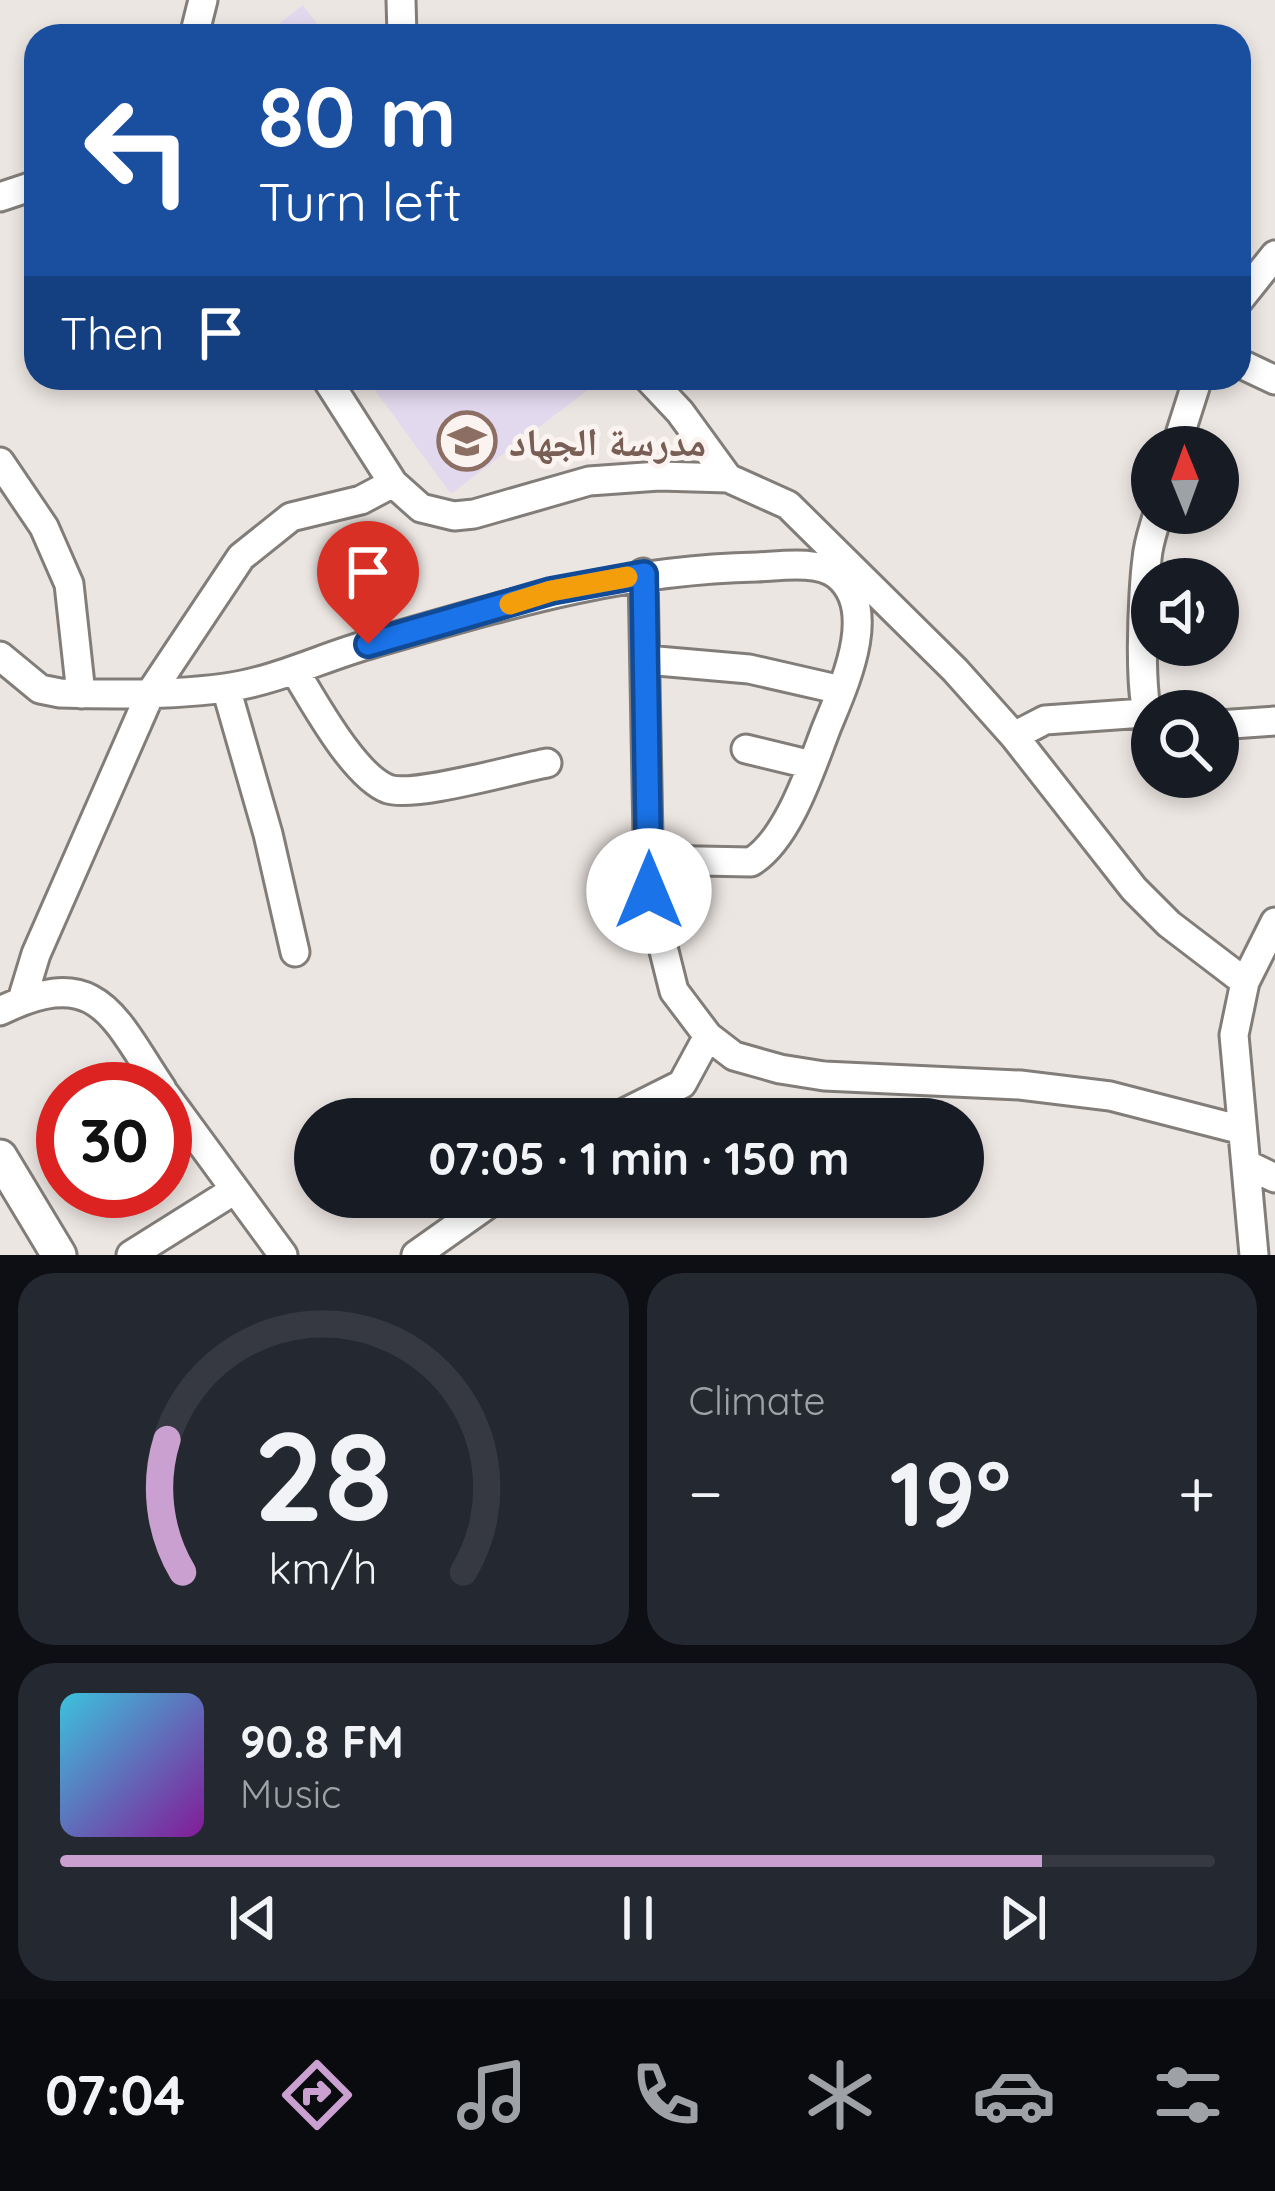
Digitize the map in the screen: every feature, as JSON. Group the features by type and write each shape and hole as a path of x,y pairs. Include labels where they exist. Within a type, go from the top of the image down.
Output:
{"street":[{"path":"1251,285 1275,255"},
{"path":"334,390 393,483 421,508 454,516 474,514 589,481 659,476 728,478 788,505 955,670 1014,736 1134,889 1244,982"},
{"path":"659,390 728,478"},
{"path":"1183,426 1194,390"},
{"path":"0,462 44,527 69,584 81,694"},
{"path":"11,1005 152,692 242,557 292,517 361,500 393,483"},
{"path":"1148,690 1147,556 1153,534"},
{"path":"0,656 40,689 81,694 226,688 551,591 687,568 819,567 838,575 850,592 858,619 841,690 784,825 751,862 648,860"},
{"path":"644,574 649,891 674,991 708,1036 734,1056 780,1070 1020,1085 1110,1096 1242,1130"},
{"path":"646,660 748,669 841,690"},
{"path":"295,671 334,731 387,789 412,791 547,763"},
{"path":"226,688 268,834 295,952"},
{"path":"1014,736 1045,721 1131,719"},
{"path":"1239,724 1275,721"},
{"path":"746,749 812,765"},
{"path":"1254,1255 1234,1035 1244,982 1275,922"},
{"path":"11,1005 73,992 98,1000 143,1062"},
{"path":"654,1098 682,1084 708,1036"},
{"path":"192,1133 283,1255"},
{"path":"0,1157 59,1255"},
{"path":"1246,1164 1275,1178"},
{"path":"131,1255 233,1191"},
{"path":"416,1255 468,1218"}],"shaded area":[{"path":"303,5 317,24 278,24"},
{"name":"مدرسة الجهاد","path":"375,390 588,390 451,494"}],"slow traffic":[{"path":"510,604 627,577"}],"place":[{"name":"مدرسة الجهاد","path":"467,441"}],"route":[{"path":"368,644 551,591 644,574 649,891"}]}
